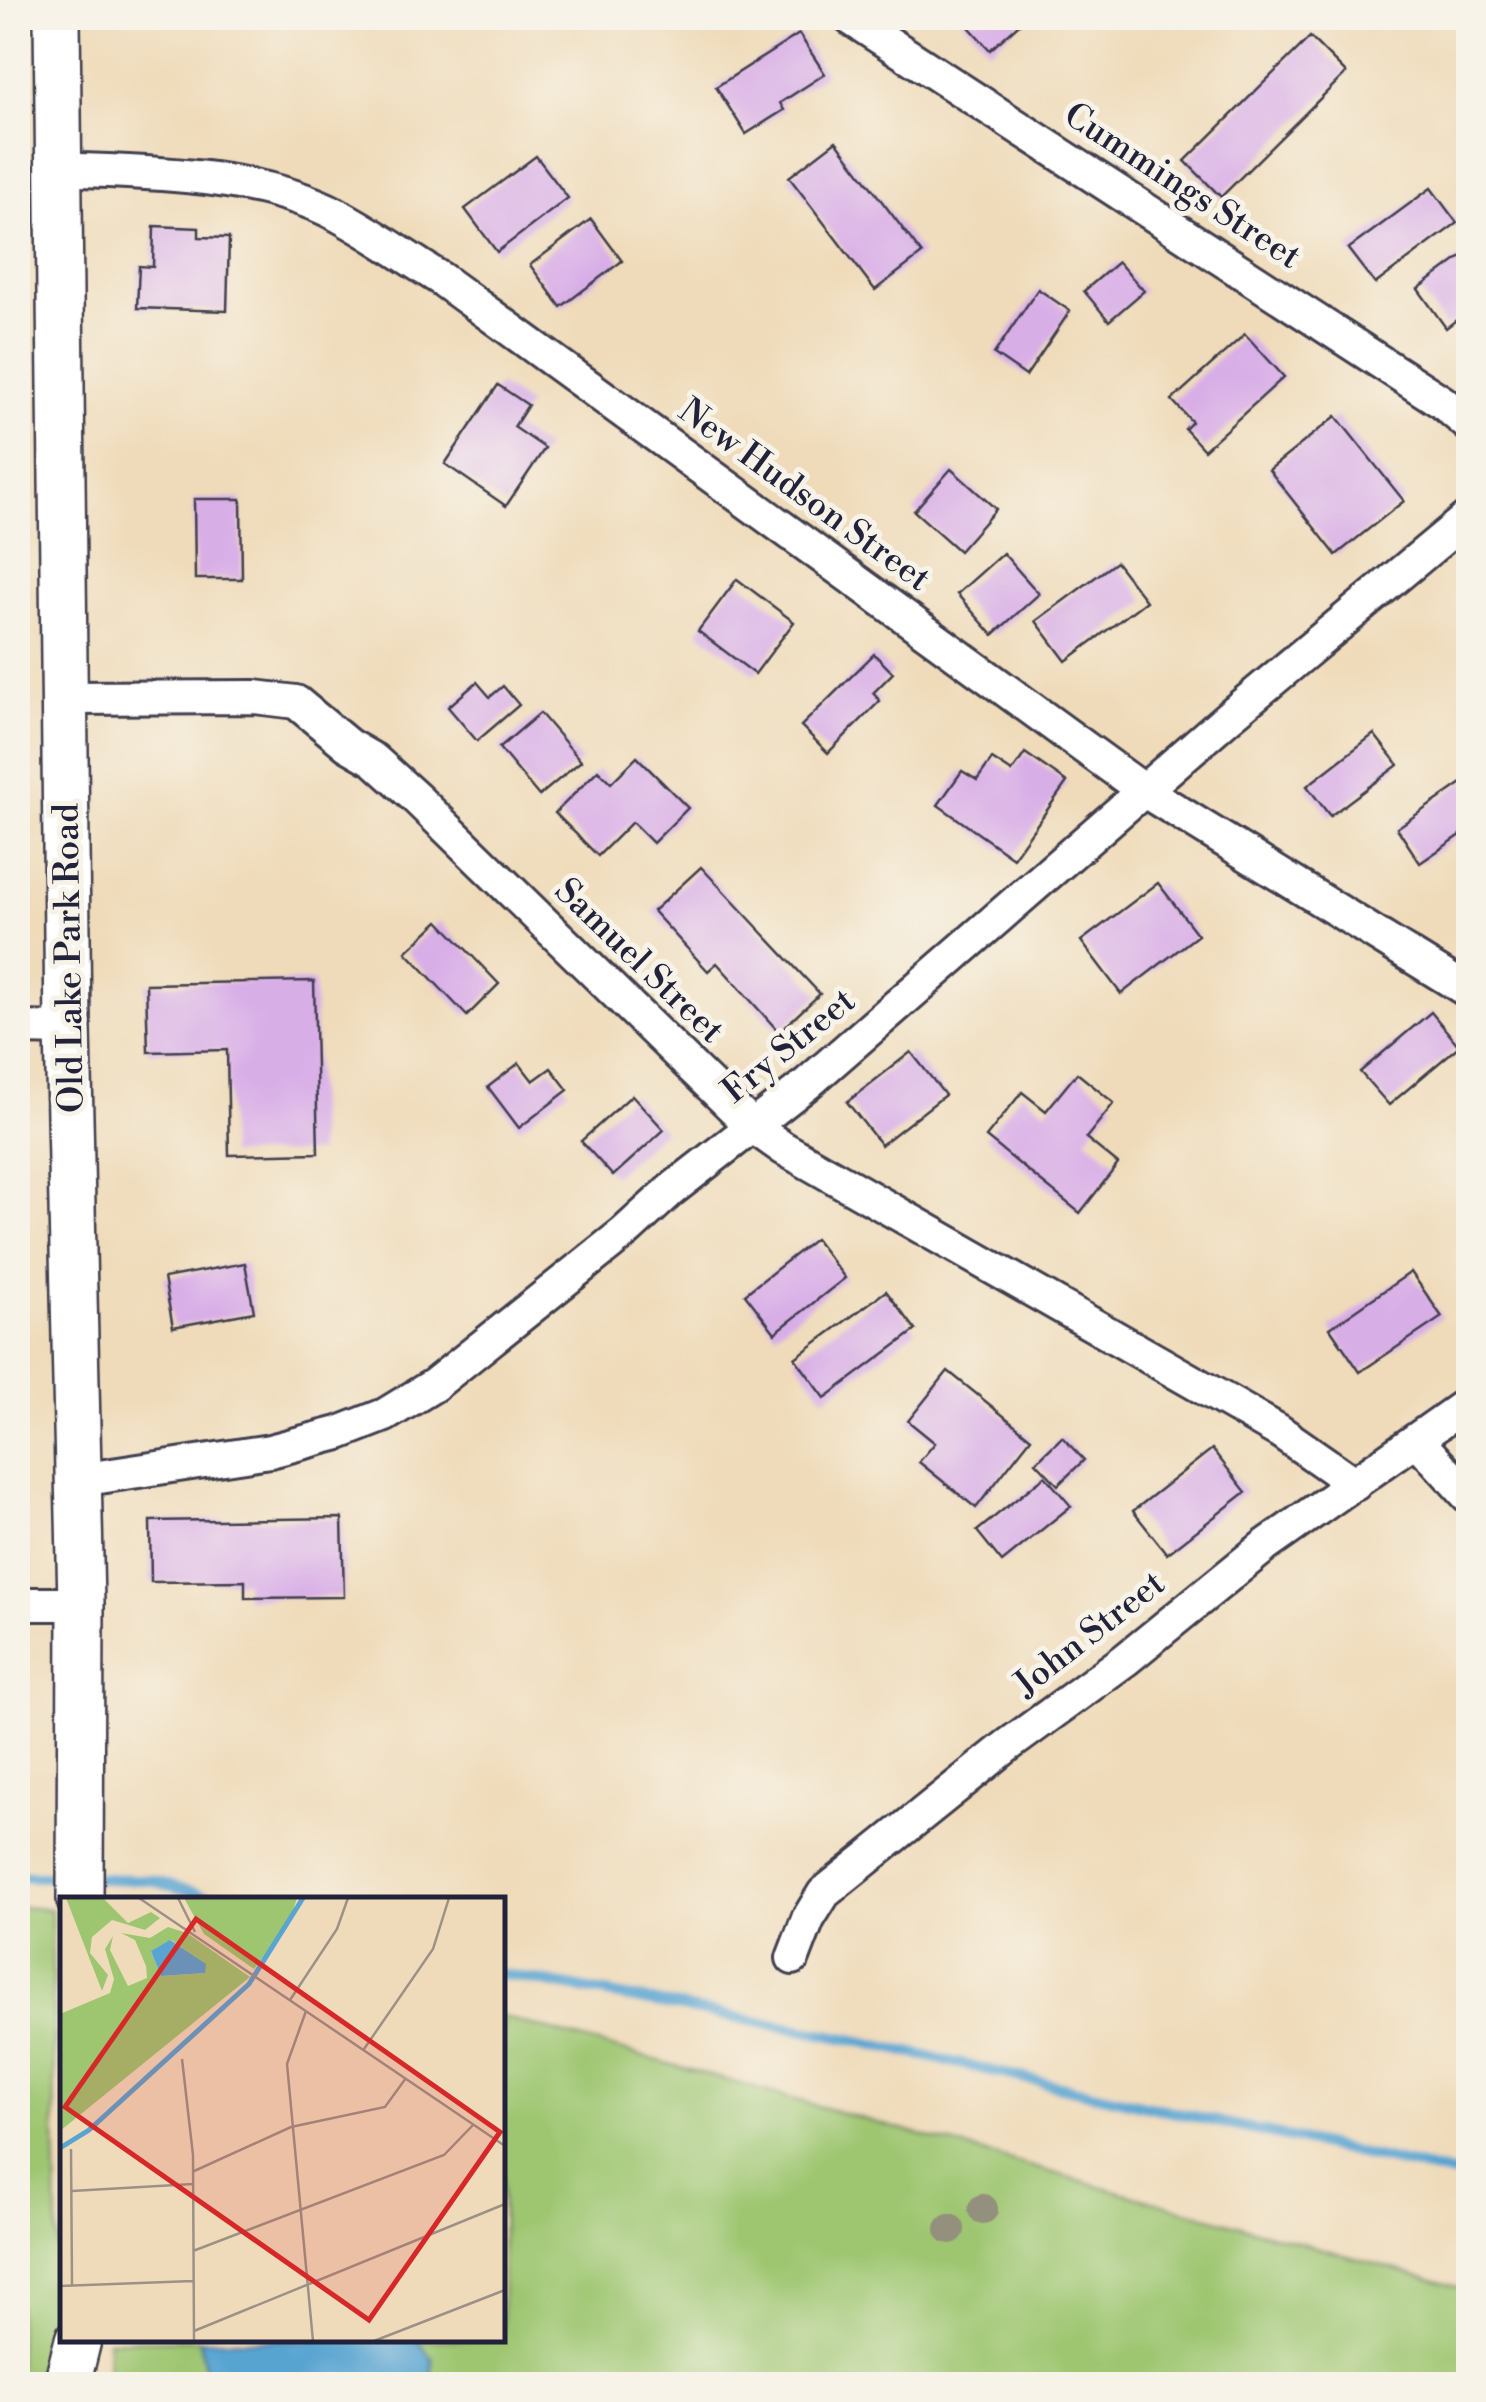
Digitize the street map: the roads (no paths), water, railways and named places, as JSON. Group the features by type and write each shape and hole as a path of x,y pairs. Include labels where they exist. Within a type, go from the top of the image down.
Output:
{"street":[{"name":"Old Lake Park Road","path":"57,18 68,1029 81,1604 80,1897"},
{"name":"Cummings Street","path":"850,18 1426,391 1468,424"},
{"name":"New Hudson Street","path":"56,169 146,173 260,186 334,213 441,279 1143,790 1468,991"},
{"name":"Fry Street","path":"79,1480 270,1451 339,1433 385,1415 434,1386 942,968 1143,790 1468,517"},
{"name":"Samuel Street","path":"65,698 255,698 296,702 348,745 374,760 416,798 752,1126 782,1148 1279,1431 1355,1484"},
{"path":"18,1028 68,1029"},
{"name":"John Street","path":"793,1958 808,1918 824,1893 1007,1746 1125,1660 1264,1546 1468,1404"},
{"path":"1417,1440 1468,1496"},
{"path":"18,1604 81,1604"},
{"path":"68,2384 78,2342"},
{"path":"90,2342 95,2384"}],"water":[{"path":"200,2342 418,2342 433,2359 431,2384 208,2384"}],"waterway":[{"path":"18,1876 70,1877"},
{"path":"89,1878 151,1880 211,1897"},
{"path":"505,1975 850,2039 1468,2178"}]}
